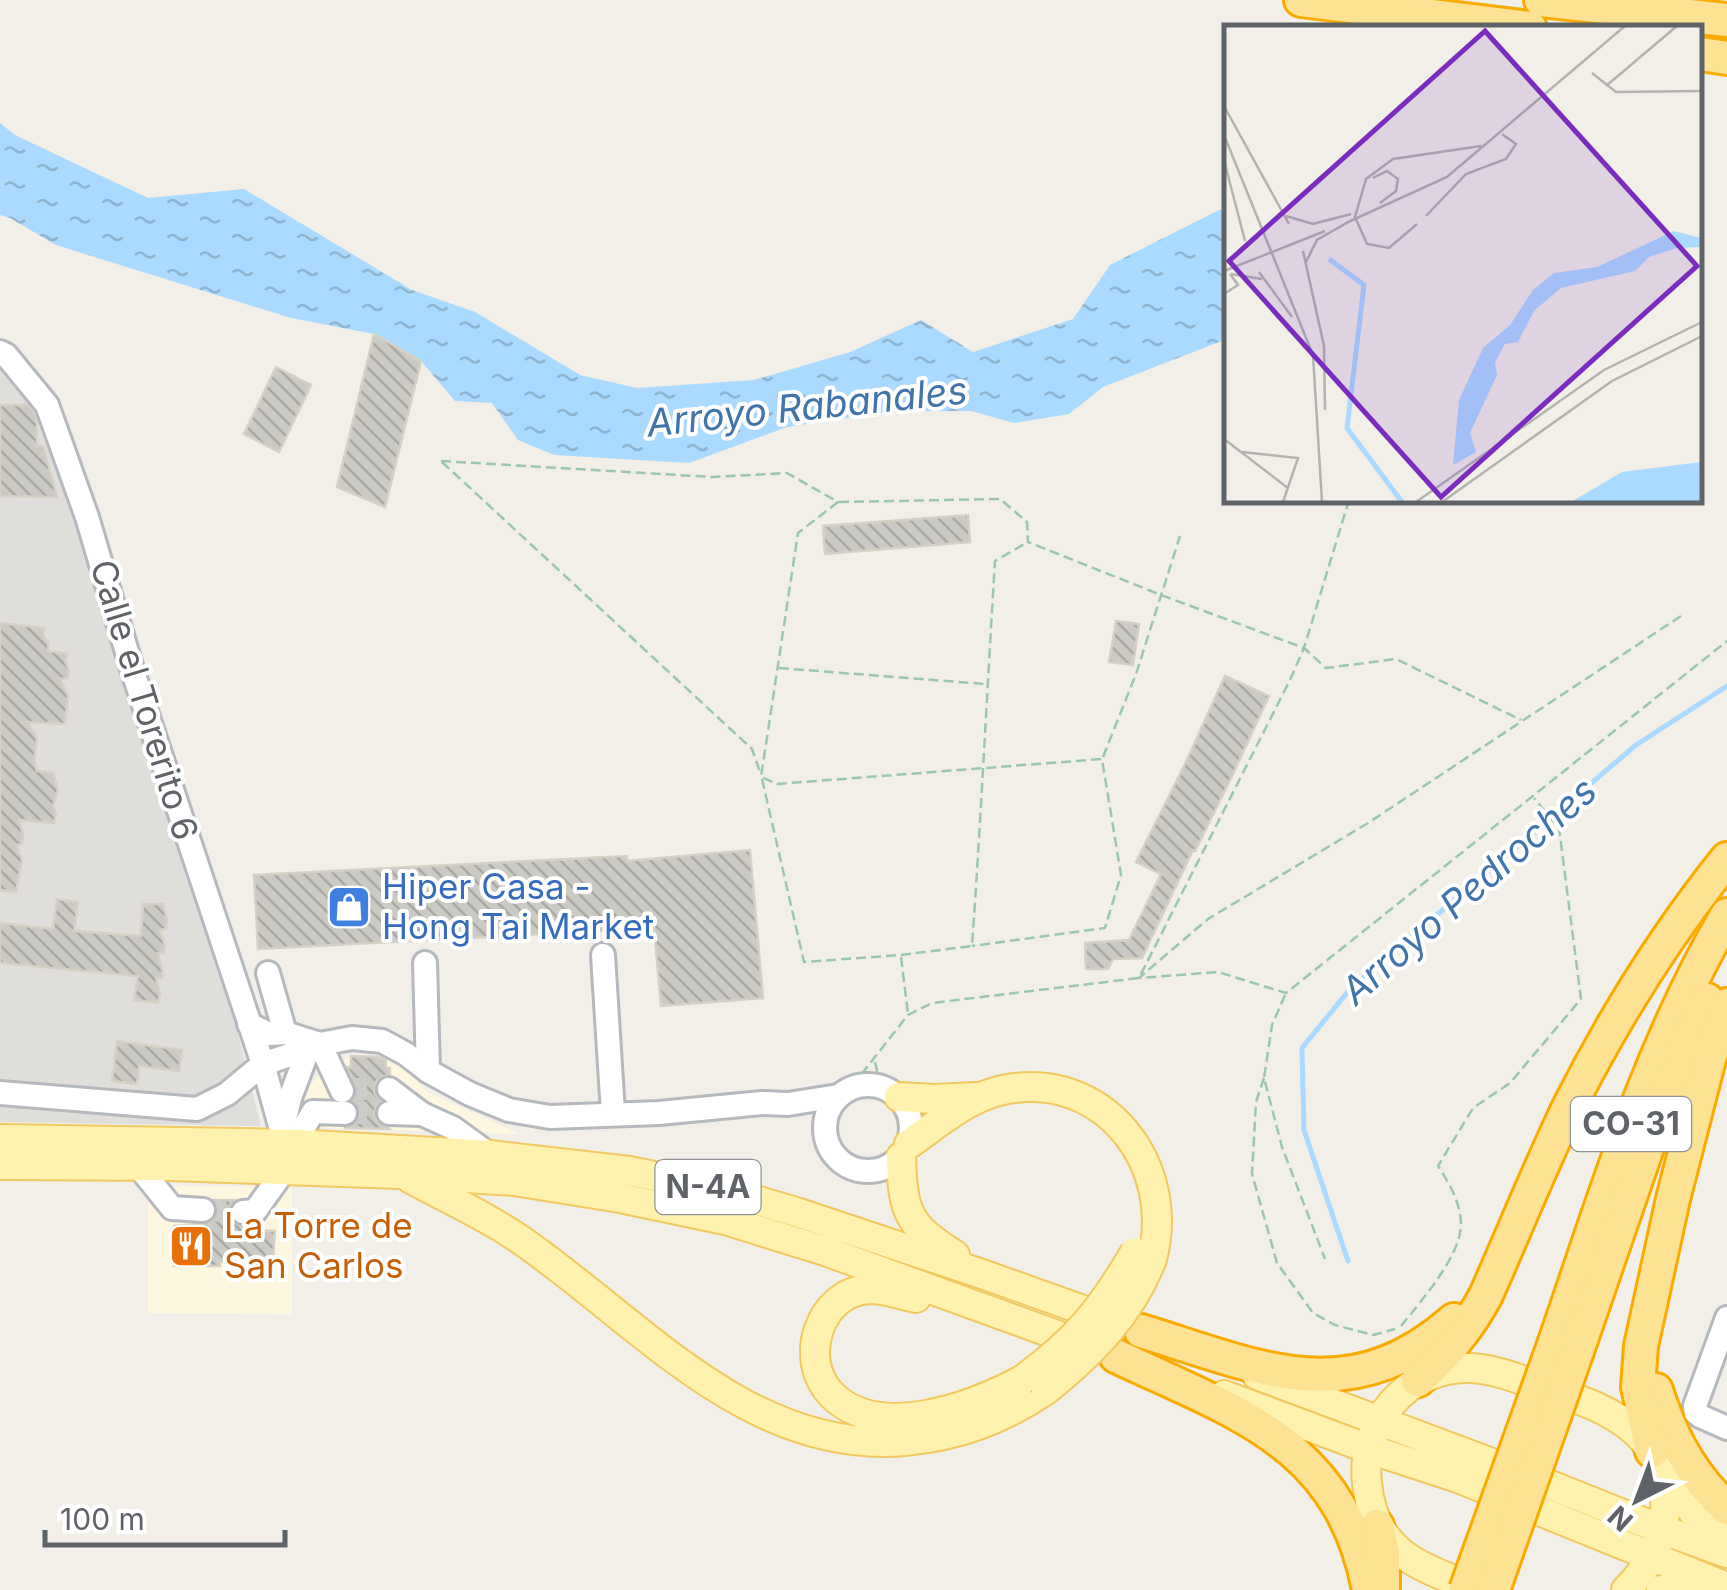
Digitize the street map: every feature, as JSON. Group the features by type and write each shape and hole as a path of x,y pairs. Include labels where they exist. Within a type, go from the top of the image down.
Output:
{"highway":[{"path":"1301,0 1505,25"},
{"path":"1541,0 1727,20"},
{"path":"1350,6 1486,25"},
{"path":"1702,51 1727,55"},
{"path":"1418,1380 1460,1338 1490,1285 1557,1132 1598,1052 1658,952 1727,860"},
{"name":"CO-31","path":"1493,1590 1637,1107 1666,1033 1727,915"},
{"name":"CO-31","path":"1466,1590 1666,1095 1727,961"},
{"path":"1656,1459 1638,1387 1646,1319 1708,1059 1727,1004"},
{"path":"1142,1331 1272,1370 1340,1375 1378,1367 1413,1352 1490,1285"},
{"path":"1646,1319 1649,1358 1664,1418 1697,1477 1727,1508"},
{"path":"1116,1356 1266,1429 1304,1460 1345,1516 1369,1590"},
{"path":"1373,1515 1383,1554 1383,1590"}],"main road":[{"path":"400,1174 517,1237 679,1363 771,1418 826,1437 884,1443 976,1428 1007,1414 1143,1256 1153,1192 1144,1162 1124,1128 1087,1100 1067,1092 1028,1087 1002,1090 982,1097 905,1150 906,1206 915,1224 932,1240 986,1275"},
{"path":"890,1091 935,1099 982,1097"},
{"name":"N-4A","path":"0,1139 490,1154 630,1170 715,1188 879,1238 1142,1331 1374,1435"},
{"name":"N-4A","path":"0,1165 140,1166 286,1148 400,1174 514,1181 620,1198 725,1220 825,1251 1268,1410 1374,1435"},
{"path":"968,1301 922,1300 868,1289 842,1299 827,1312 818,1329 814,1354 823,1384 846,1405 865,1413 898,1416 960,1408 1034,1385"},
{"path":"1373,1515 1365,1467 1374,1435 1397,1396 1432,1373 1457,1368 1487,1369 1607,1412 1636,1433 1694,1514 1727,1542"},
{"path":"1268,1410 1336,1453 1354,1473 1373,1515 1394,1547 1416,1564 1480,1590"},
{"path":"1374,1435 1458,1478 1658,1543 1727,1552"},
{"path":"1626,1590 1646,1567 1658,1543 1666,1508 1664,1481 1656,1459"},
{"path":"1658,1543 1727,1588"},
{"path":"1660,1590 1727,1588"}],"street":[{"name":"Calle el Torerito 6","path":"0,352 47,405 87,517 132,669 263,1064 286,1148"},
{"path":"602,955 613,1113"},
{"path":"424,963 428,1071"},
{"path":"268,972 286,1033"},
{"path":"243,1212 255,1212 286,1148 313,1112 344,1097 314,1047 286,1033 269,1034 250,1024"},
{"path":"0,1093 197,1109 227,1094 263,1064 352,1038 382,1040 470,1094 509,1110 550,1116 788,1104 866,1084 890,1091 906,1107 911,1119 912,1132 905,1150 891,1165 878,1170 852,1168 832,1151 825,1126 831,1105 845,1092"},
{"path":"286,1148 290,1098 314,1047"},
{"path":"389,1089 422,1114 452,1128 490,1154"},
{"path":"788,1104 825,1126"},
{"path":"389,1113 422,1114"},
{"path":"140,1166 172,1208 204,1210"},
{"path":"1727,1318 1695,1408 1700,1416 1727,1428"}],"path":[{"path":"1028,542 1027,522 1000,499 838,502 787,473 712,477 441,460 752,749 804,962 901,955 1105,928 1121,875 1102,759 1136,674 1180,536"},
{"path":"761,777 798,532 838,502"},
{"path":"1139,978 1290,680 1304,648 1349,502"},
{"path":"1028,542 1304,648 1326,668 1396,660 1521,720"},
{"path":"972,946 994,561 1028,542"},
{"path":"1139,978 1208,919 1368,823 1681,616"},
{"path":"1533,796 1559,828 1581,999 1510,1084 1473,1108 1438,1166 1453,1188 1461,1225 1450,1261 1400,1328 1373,1335 1334,1326 1313,1313 1278,1263 1252,1174 1256,1102 1272,1025 1286,994 1533,796 1727,641"},
{"path":"779,668 987,684"},
{"path":"761,777 777,784 1102,759"},
{"path":"901,955 908,1016"},
{"path":"845,1092 908,1016 932,1004 1218,972 1286,994"},
{"path":"875,1060 890,1091"},
{"path":"1264,1078 1282,1146 1325,1259"}],"shaded area":[{"path":"0,368 37,399 218,955 261,1126 0,1122"},
{"path":"351,1056 387,1057 428,1092 519,1134 291,1127 297,1102 323,1070"},
{"path":"148,1186 292,1187 292,1314 148,1313"}],"water":[{"name":"Arroyo Rabanales","path":"0,123 15,135 148,198 244,189 412,290 475,312 580,375 637,388 754,380 850,352 921,320 973,352 1073,319 1110,265 1224,208 1224,340 1103,387 1069,414 1014,423 971,411 893,411 787,427 689,463 554,455 518,440 492,403 455,401 421,361 374,334 291,318 56,245 0,215"}],"building":[{"path":"374,334 421,361 385,507 337,487"},
{"path":"276,367 311,385 279,452 244,434"},
{"path":"0,405 28,405 34,412 37,446 43,446 57,497 0,496"},
{"path":"968,515 970,542 825,554 823,526"},
{"path":"1116,621 1139,624 1133,665 1109,662"},
{"path":"0,623 44,628 48,651 67,654 69,670 68,678 60,679 68,696 65,724 27,722 37,738 37,771 53,773 58,790 53,806 54,823 19,820 22,844 16,845 22,860 16,892 0,890"},
{"path":"1225,676 1269,696 1232,776 1142,958 1113,959 1108,969 1086,969 1085,943 1129,940 1161,874 1136,862"},
{"path":"750,850 763,998 661,1006 654,928 258,949 254,875 627,856 627,861"},
{"path":"57,899 78,902 74,931 141,936 143,904 163,904 167,920 166,929 160,930 165,946 164,953 158,953 162,978 156,978 158,1003 134,1000 138,976 0,963 0,923 53,929"},
{"path":"117,1041 182,1050 179,1071 139,1066 137,1084 112,1081"},
{"path":"351,1056 386,1060 390,1074 378,1079 374,1086 380,1101 374,1114 376,1121 389,1129 344,1128 353,1126 360,1114 353,1101 356,1086 347,1067 351,1067"},
{"path":"214,1200 234,1200 228,1214 243,1230 275,1231 273,1260 174,1266 174,1226 210,1223 218,1212"}],"waterway":[{"name":"Arroyo Pedroches","path":"1348,1261 1304,1130 1302,1048 1350,989 1636,745 1727,686"}],"tunnel":[{"path":"345,1089 389,1089"},
{"path":"345,1113 389,1113"},
{"path":"203,1210 243,1212"}],"place":[{"name":"Hiper Casa - Hong Tai Market","path":"349,907"},
{"name":"La Torre de San Carlos","path":"191,1246"}]}
